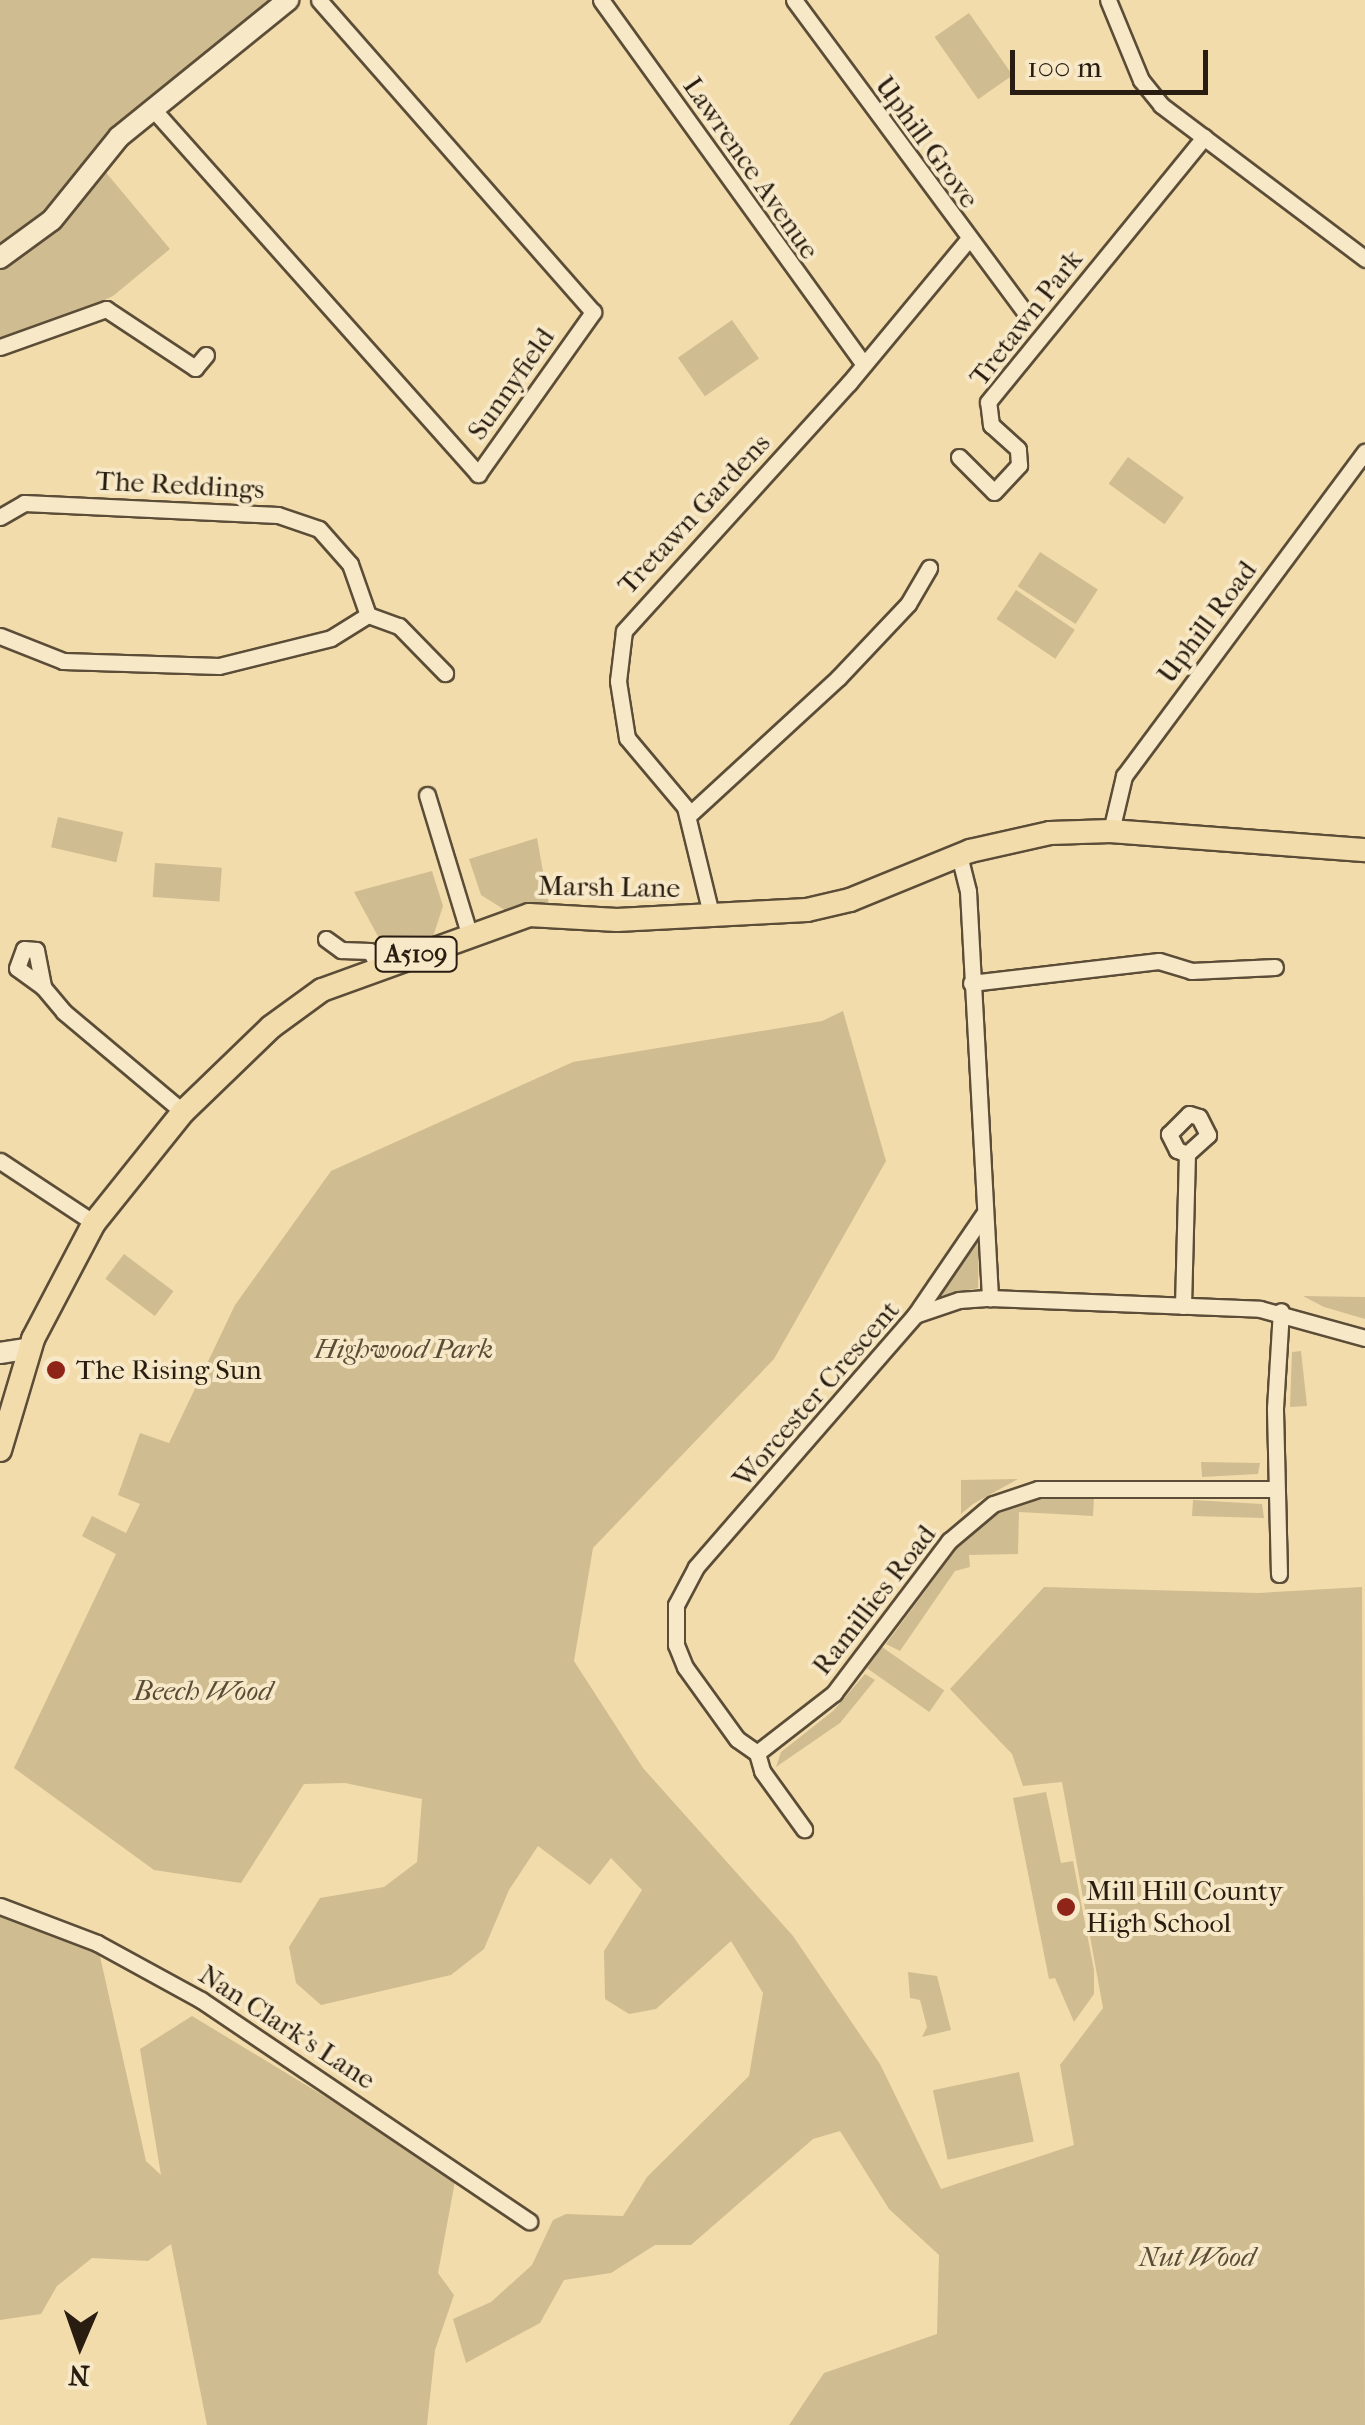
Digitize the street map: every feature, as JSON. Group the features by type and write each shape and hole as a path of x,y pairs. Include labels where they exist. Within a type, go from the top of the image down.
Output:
{"main road":[{"name":"Marsh Lane","path":"6,1406 30,1348 94,1223 183,1112 302,1002 380,968 470,933 554,913 712,918 850,900 959,855 1050,833 1111,831 1365,850"},
{"name":"A5109","path":"0,1450 6,1406"}],"street":[{"path":"0,258 52,220 119,137 288,0"},
{"name":"Sunnyfield","path":"153,108 478,474 593,312 319,0"},
{"name":"Lawrence Avenue","path":"601,0 862,363"},
{"name":"Uphill Grove","path":"794,0 967,241 1024,311"},
{"path":"1108,0 1141,80 1204,137 1365,259"},
{"name":"Tretawn Park","path":"959,457 994,492 1020,465 1018,450 991,425 988,402 1204,137"},
{"name":"Tretawn Gardens","path":"712,918 688,816 627,738 618,681 624,631 967,241"},
{"path":"0,347 106,308 195,368 206,355"},
{"name":"Uphill Road","path":"1111,831 1131,766 1365,452"},
{"name":"The Reddings","path":"0,518 24,503 278,515 319,529 350,564 368,616"},
{"path":"688,816 838,678 908,604 928,568"},
{"path":"0,636 63,661 219,666 330,638 368,616 400,626 445,673"},
{"path":"427,795 470,933"},
{"path":"959,855 968,892 990,1298"},
{"path":"326,939 341,950 370,950 380,968"},
{"path":"971,982 1159,961 1191,971 1275,967"},
{"path":"43,988 183,1112"},
{"path":"1183,1306 1188,1154"},
{"path":"0,1161 94,1223"},
{"path":"915,1315 984,1214"},
{"name":"Worcester Crescent","path":"757,1752 737,1740 676,1644 673,1623 682,1589 915,1315 958,1300 990,1298 1282,1311 1365,1338"},
{"path":"1279,1574 1276,1488 1282,1311"},
{"path":"0,1356 30,1348"},
{"path":"0,1356 21,1373"},
{"name":"Ramillies Road","path":"757,1752 834,1693 949,1540 993,1504 1038,1489 1276,1488"},
{"path":"757,1752 762,1770 804,1829"},
{"name":"Nan Clark's Lane","path":"0,1906 97,1943 202,2000 529,2222"}],"green space":[{"path":"0,0 288,0 98,163 170,249 113,296 0,348"},
{"path":"969,13 1013,75 978,99 935,37"},
{"path":"732,320 759,359 705,396 678,358"},
{"path":"1128,457 1184,498 1164,524 1109,484"},
{"path":"1040,552 1098,590 1076,624 1018,586"},
{"path":"1016,590 1075,630 1055,659 996,619"},
{"path":"58,817 123,832 116,862 51,847"},
{"path":"537,838 549,905 508,912 481,895 469,859"},
{"path":"155,863 222,868 219,902 153,897"},
{"path":"432,871 443,906 433,937 387,953 354,892"},
{"path":"843,1011 886,1161 774,1359 593,1548 574,1661 643,1768 793,1936 880,2064 941,2189 1074,2145 1060,2065 1103,2008 1062,1782 1023,1786 1012,1754 950,1689 1044,1587 1259,1593 1362,1587 1365,2425 789,2425 824,2373 937,2334 939,2255 889,2209 840,2131 813,2139 691,2245 655,2245 611,2273 564,2280 540,2323 466,2363 453,2319 491,2302 532,2265 553,2220 566,2214 623,2216 647,2177 749,2076 763,1993 731,1941 656,2009 629,2014 605,1999 604,1951 642,1890 611,1858 590,1885 538,1846 509,1890 484,1949 451,1975 321,2005 296,1983 289,1947 320,1898 384,1887 417,1862 422,1799 345,1783 304,1784 241,1883 154,1870 14,1768 116,1554 82,1536 92,1516 126,1533 140,1504 118,1495 140,1433 169,1443 235,1305 331,1171 573,1062 822,1021"},
{"path":"979,1240 978,1288 935,1297 973,1243"},
{"path":"124,1254 174,1291 155,1316 105,1279"},
{"path":"1303,1296 1365,1297 1365,1319 1324,1307"},
{"path":"1301,1351 1307,1406 1290,1407 1292,1352"},
{"path":"1201,1462 1260,1463 1258,1474 1202,1477"},
{"path":"1018,1479 973,1504 961,1514 961,1480"},
{"path":"1094,1497 1093,1516 1019,1512 1018,1554 969,1555 970,1567 955,1571 900,1651 886,1644 976,1523 1019,1505 1020,1498"},
{"path":"1193,1500 1262,1504 1264,1518 1192,1516"},
{"path":"882,1647 944,1691 929,1712 867,1668"},
{"path":"865,1674 875,1680 840,1723 776,1767 781,1752 833,1711"},
{"name":"Mill Hill County High School","path":"1046,1792 1061,1863 1073,1861 1094,1970 1094,1994 1074,2022 1055,1978 1049,1979 1013,1798"},
{"path":"0,1906 97,1943 146,2161 161,2175 140,2049 192,2016 456,2176 438,2273 454,2295 435,2350 427,2425 207,2425 171,2244 148,2261 92,2258 57,2286 41,2314 0,2320"},
{"path":"908,1972 937,1976 951,2030 922,2037 927,2027 920,2000 910,1998"},
{"path":"1019,2072 1034,2141 948,2160 933,2090"}],"place":[{"name":"The Rising Sun","path":"56,1370"},
{"name":"Mill Hill County High School","path":"1066,1907"}],"park label":[{"name":"Highwood Park","path":"404,1349"},
{"name":"Beech Wood","path":"203,1691"},
{"name":"Nut Wood","path":"1197,2257"}]}
